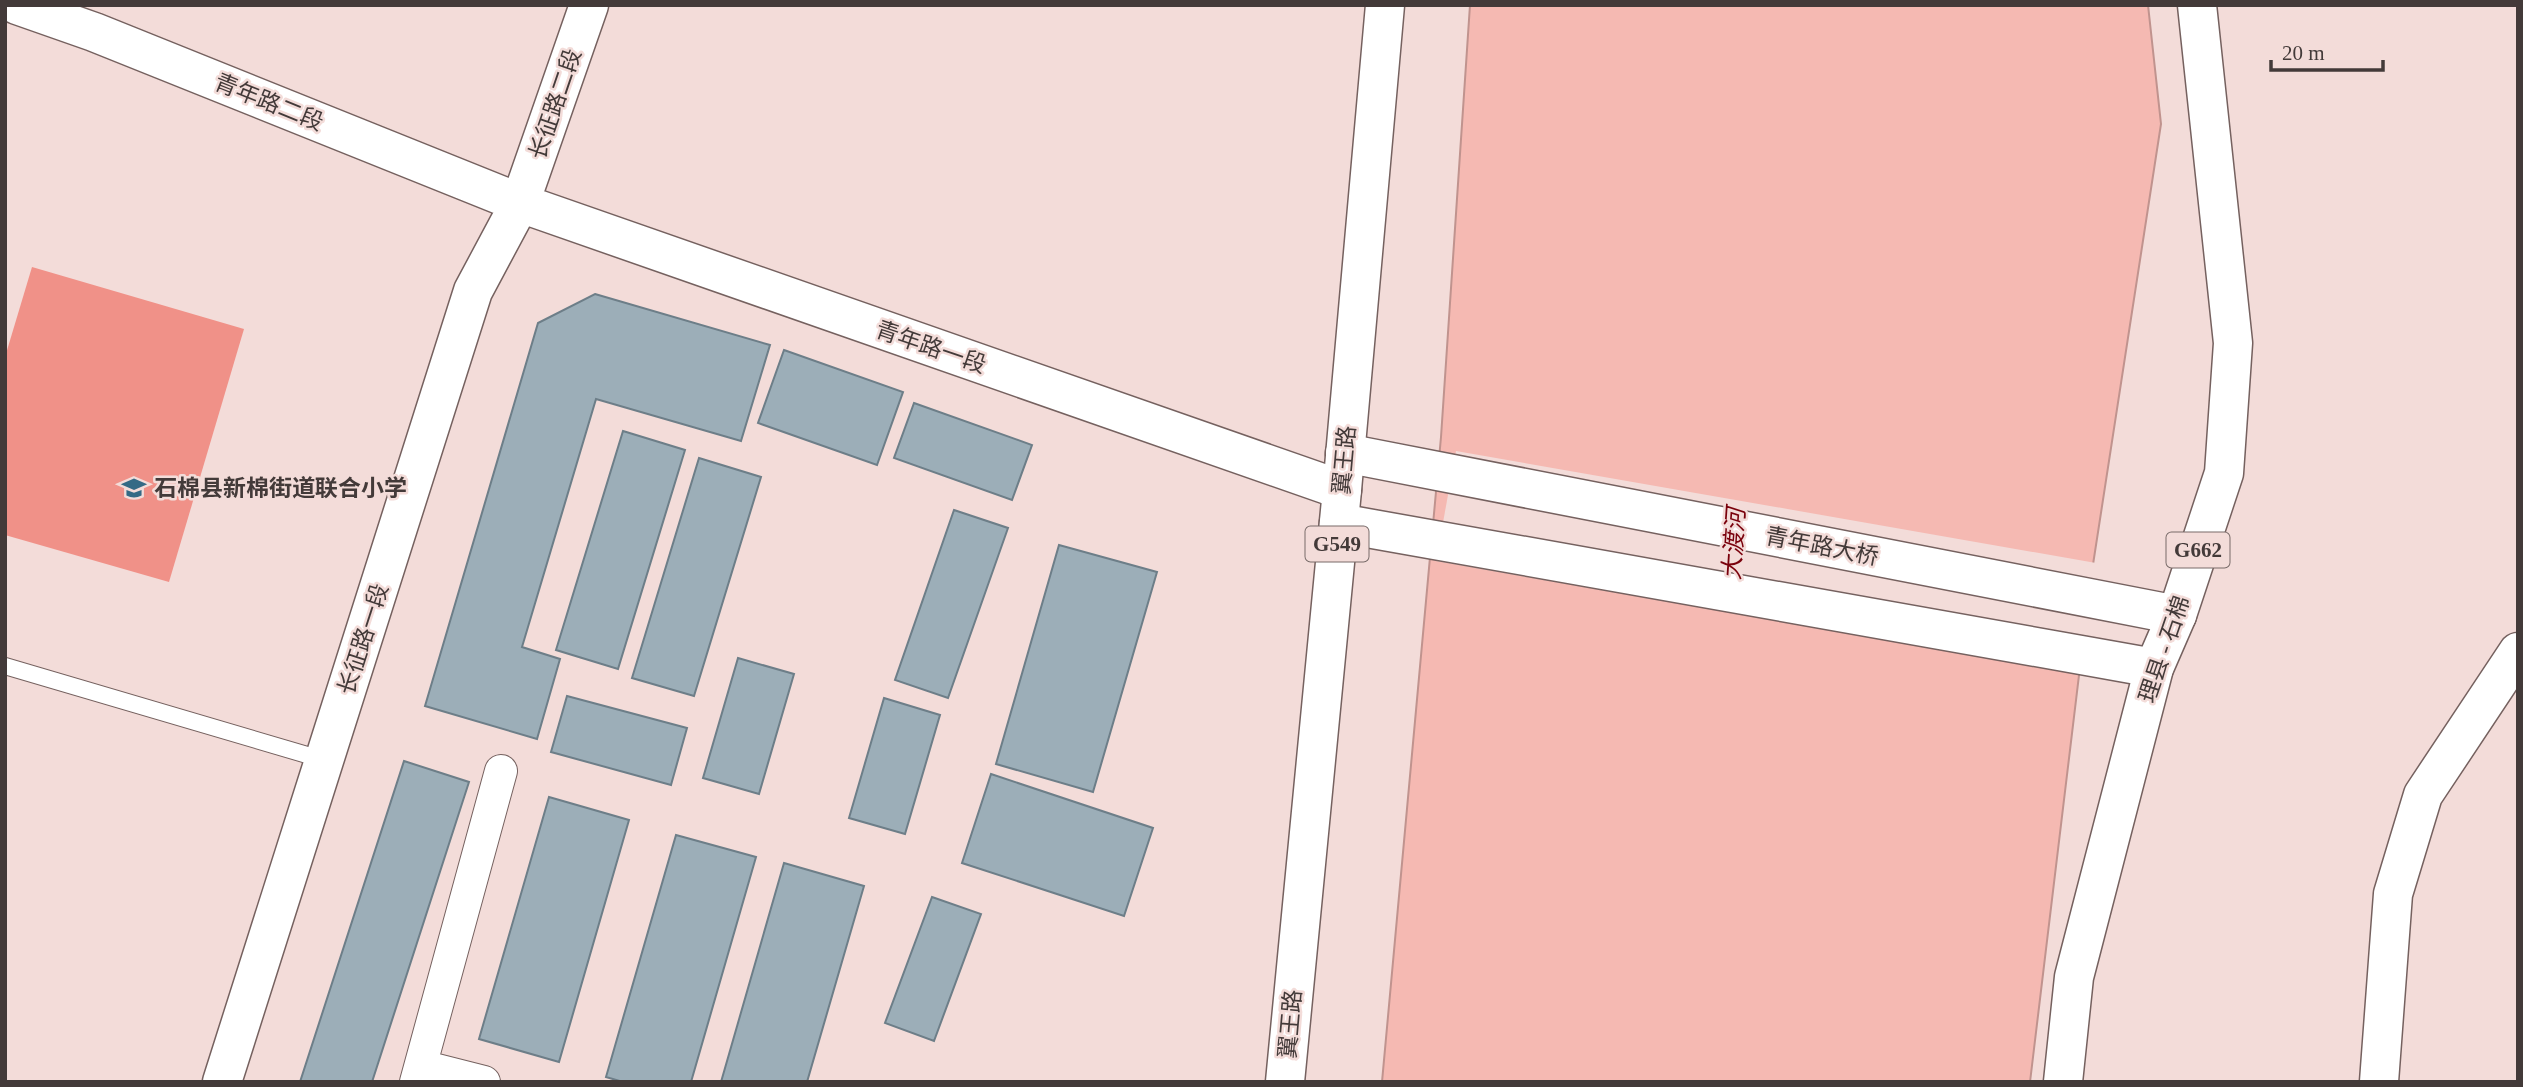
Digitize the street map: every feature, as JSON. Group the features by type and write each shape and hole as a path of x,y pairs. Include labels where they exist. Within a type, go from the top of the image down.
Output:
{"main road":[{"name":"青年路二段","path":"18,5 107,37 520,203"},
{"name":"长征路二段","path":"520,203 589,5"},
{"name":"翼王路","path":"1285,1082 1385,5"},
{"name":"理县 - 石棉","path":"2063,1082 2074,977 2154,668 2177,615 2224,473 2233,342 2197,5"},
{"name":"青年路一段","path":"520,203 1340,507"},
{"name":"长征路一段","path":"222,1082 473,291 520,203"},
{"name":"青年路大桥","path":"1345,453 2177,615"},
{"path":"1340,507 2154,668"},
{"path":"2379,1082 2393,894 2423,795 2518,652"}],"street":[{"path":"484,1082 419,1074 501,771"}],"lane":[{"path":"5,666 324,760"}],"shaded area":[{"path":"32,267 244,329 169,582 5,535 5,357"}],"water":[{"name":"大渡河","path":"1470,5 2148,5 2161,124 2090,584 2030,1082 1382,1082 1441,437"}],"pier":[{"path":"1456,451 2096,563 2082,674 1436,561"}],"building":[{"path":"595,294 770,345 741,441 596,399 522,647 560,659 537,739 425,706 538,323"},
{"path":"784,350 903,392 877,465 758,423"},
{"path":"914,403 1032,445 1012,500 894,458"},
{"path":"623,431 685,450 618,669 556,650"},
{"path":"699,458 761,477 694,696 632,678"},
{"path":"954,510 1008,528 948,698 895,680"},
{"path":"1059,545 1157,572 1093,792 996,764"},
{"path":"738,658 794,674 759,794 703,778"},
{"path":"567,696 687,728 671,785 551,752"},
{"path":"884,698 940,715 905,834 849,818"},
{"path":"404,761 469,782 372,1082 300,1082"},
{"path":"991,774 1153,828 1124,916 962,863"},
{"path":"549,797 629,820 559,1062 479,1039"},
{"path":"676,835 756,857 691,1082 623,1082 606,1077"},
{"path":"784,863 864,886 807,1082 721,1082"},
{"path":"932,897 981,914 934,1041 885,1023"}],"place":[{"name":"石棉县新棉街道联合小学","path":"134,488"}]}
